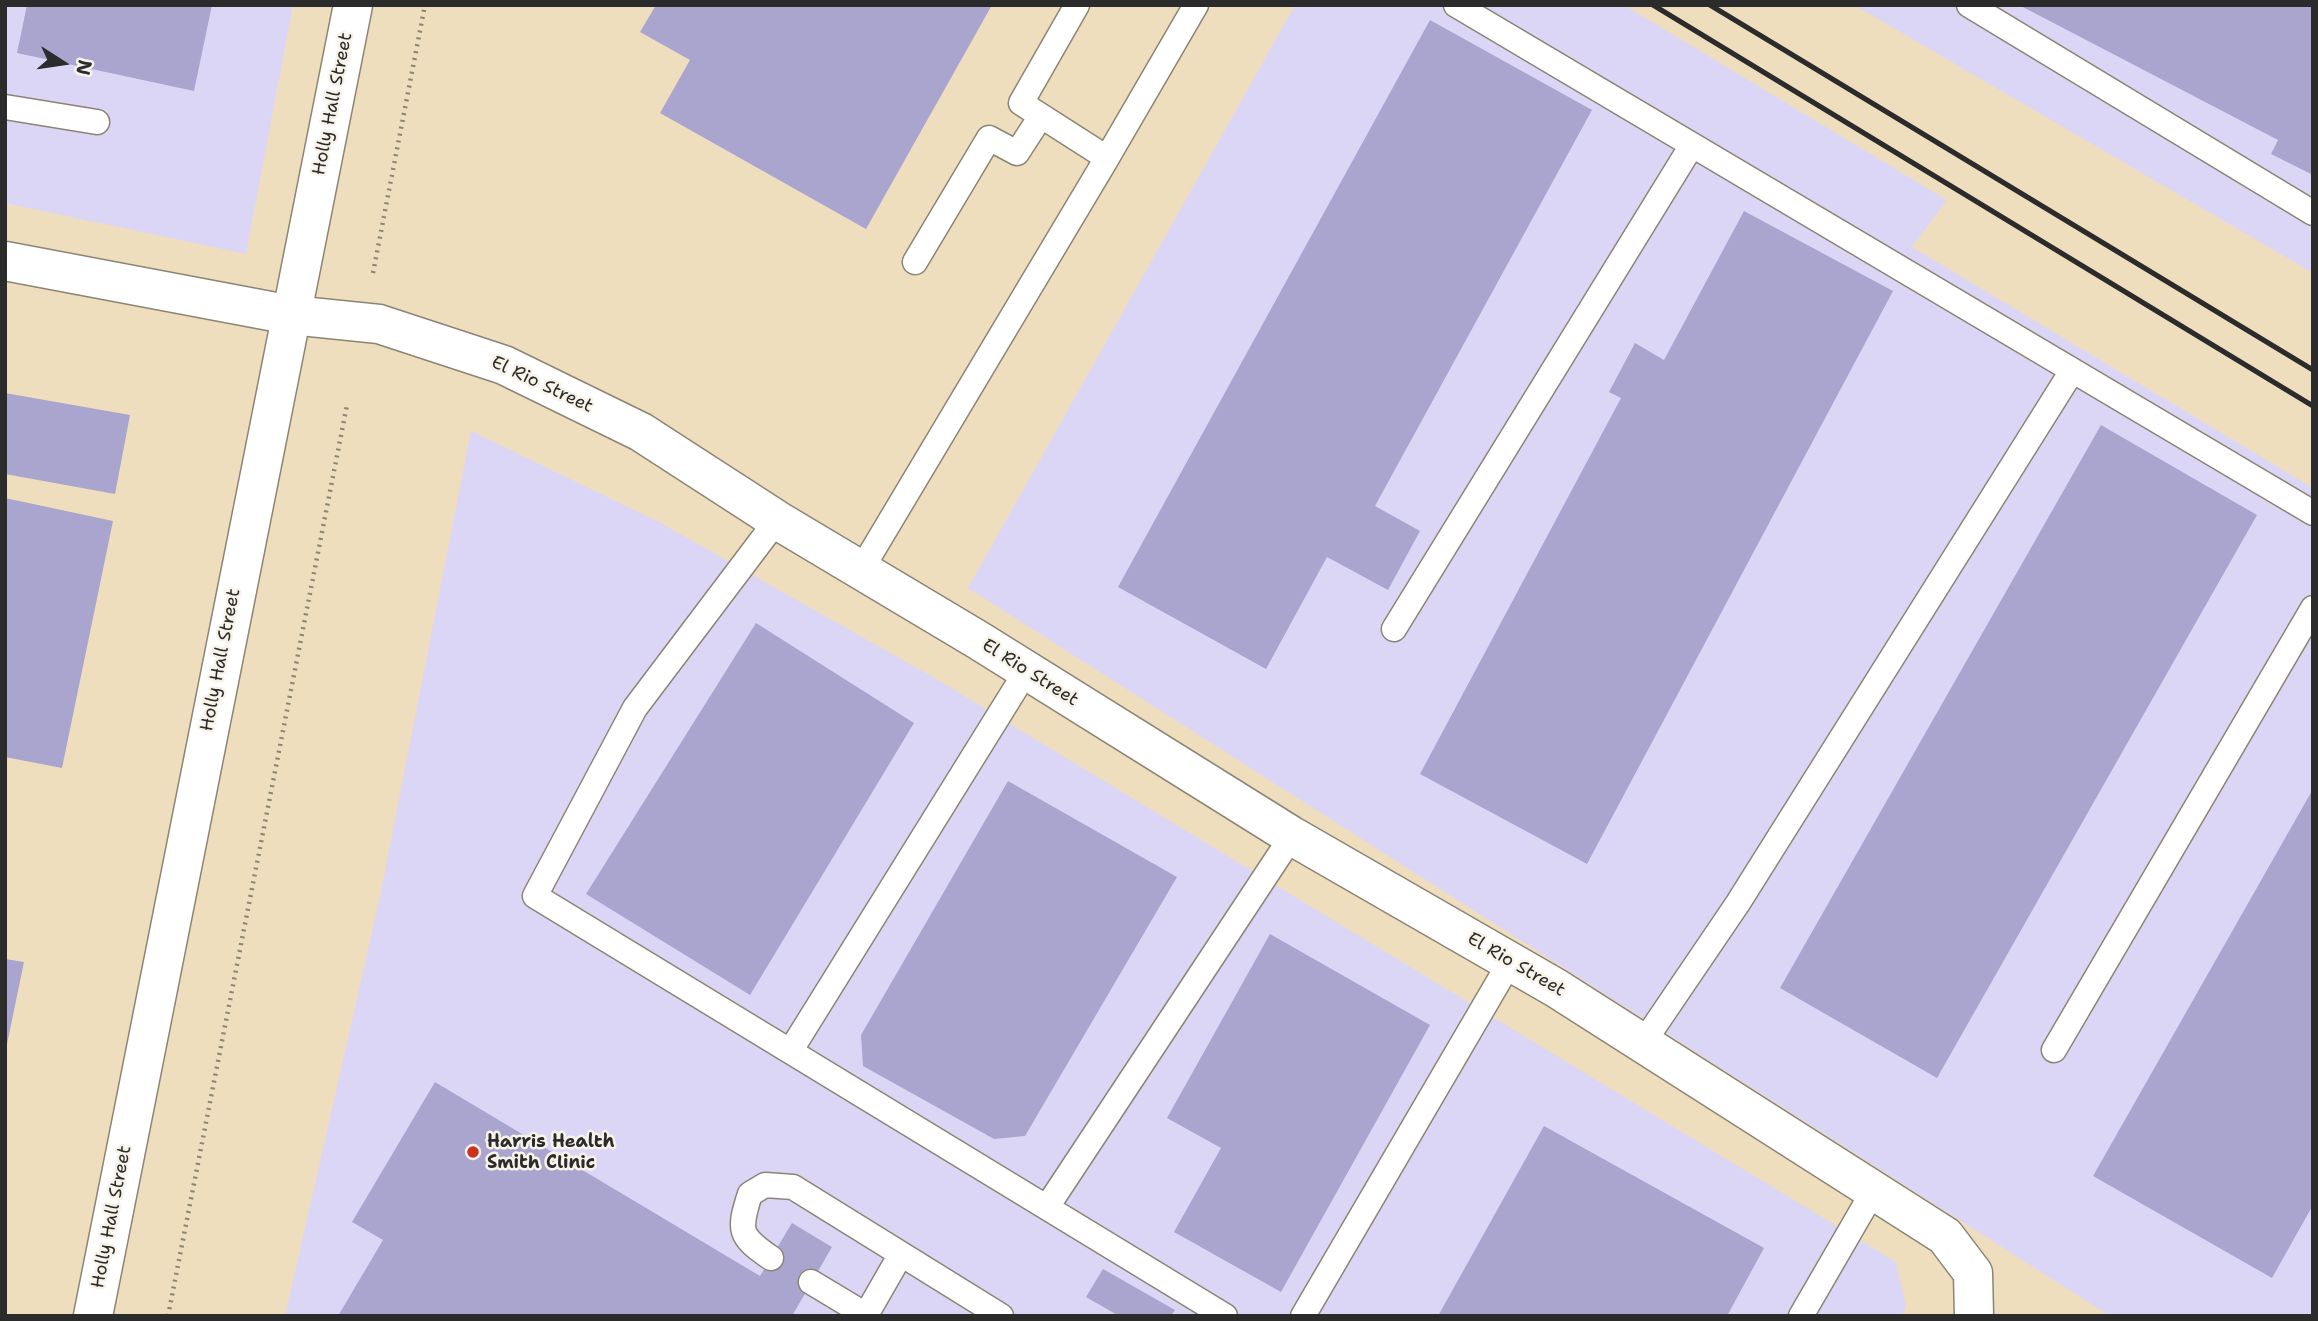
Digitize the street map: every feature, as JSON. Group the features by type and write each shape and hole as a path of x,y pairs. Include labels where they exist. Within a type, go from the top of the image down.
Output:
{"street":[{"name":"Holly Hall Street","path":"93,1316 353,5"},
{"name":"El Rio Street","path":"5,261 291,315 379,324 504,365 641,432 777,520 1027,670 1292,836 1510,962 1643,1043 1945,1236 1973,1273 1974,1316"}],"lane":[{"path":"1077,5 1021,103 1107,158"},
{"path":"861,570 1196,5"},
{"path":"1456,5 2313,513"},
{"path":"1969,5 2313,213"},
{"path":"5,107 97,122"},
{"path":"915,262 989,138 1017,153 1041,116"},
{"path":"1394,629 1692,145"},
{"path":"1643,1043 1738,903 2072,371"},
{"path":"777,520 635,708 535,896 791,1049 1225,1316"},
{"path":"2054,1050 2313,608"},
{"path":"791,1049 1027,670"},
{"path":"1047,1207 1292,836"},
{"path":"1303,1316 1510,962"},
{"path":"771,1258 746,1241 741,1223 750,1194 765,1185 793,1187 996,1315"},
{"path":"1801,1316 1874,1190"},
{"path":"811,1282 866,1315 901,1254"}],"path":[{"path":"373,272 425,5"},
{"path":"168,1316 346,405"}],"shaded area":[{"path":"5,5 293,5 246,254 5,203"},
{"path":"1295,5 1624,5 1947,200 1912,247 2313,488 2313,1316 2110,1316 968,588"},
{"path":"1854,5 2313,5 2313,273"},
{"path":"471,431 659,522 938,680 1896,1262 1906,1307 1901,1316 285,1316 379,901"}],"building":[{"path":"27,5 212,5 194,91 17,53"},
{"path":"656,5 992,5 866,229 660,113 690,60 640,32"},
{"path":"2019,5 2313,5 2313,175 2271,154 2278,140"},
{"path":"1430,20 1592,110 1375,506 1420,531 1388,590 1327,557 1266,669 1118,587"},
{"path":"1744,211 1893,291 1587,864 1420,774 1621,398 1609,392 1635,343 1664,360"},
{"path":"5,393 130,415 115,494 5,474"},
{"path":"2101,425 2257,515 1937,1078 1780,988"},
{"path":"5,498 113,521 62,768 5,757"},
{"path":"756,623 914,723 750,995 586,894"},
{"path":"1008,781 1177,877 1025,1136 994,1139 863,1066 861,1035"},
{"path":"2313,789 2313,1205 2272,1278 2093,1176"},
{"path":"1270,934 1430,1025 1281,1292 1174,1232 1221,1148 1167,1118"},
{"path":"5,959 24,962 6,1049 5,1049"},
{"name":"Harris Health Smith Clinic","path":"435,1082 760,1276 792,1223 832,1247 792,1316 338,1316 383,1240 352,1222"},
{"path":"1544,1126 1764,1248 1727,1316 1438,1316"},
{"path":"1103,1269 1175,1310 1171,1316 1119,1316 1086,1297"}],"railway":[{"path":"1653,5 2313,406"},
{"path":"1710,5 2313,370"}],"place":[{"name":"Harris Health Smith Clinic","path":"473,1152"}]}
